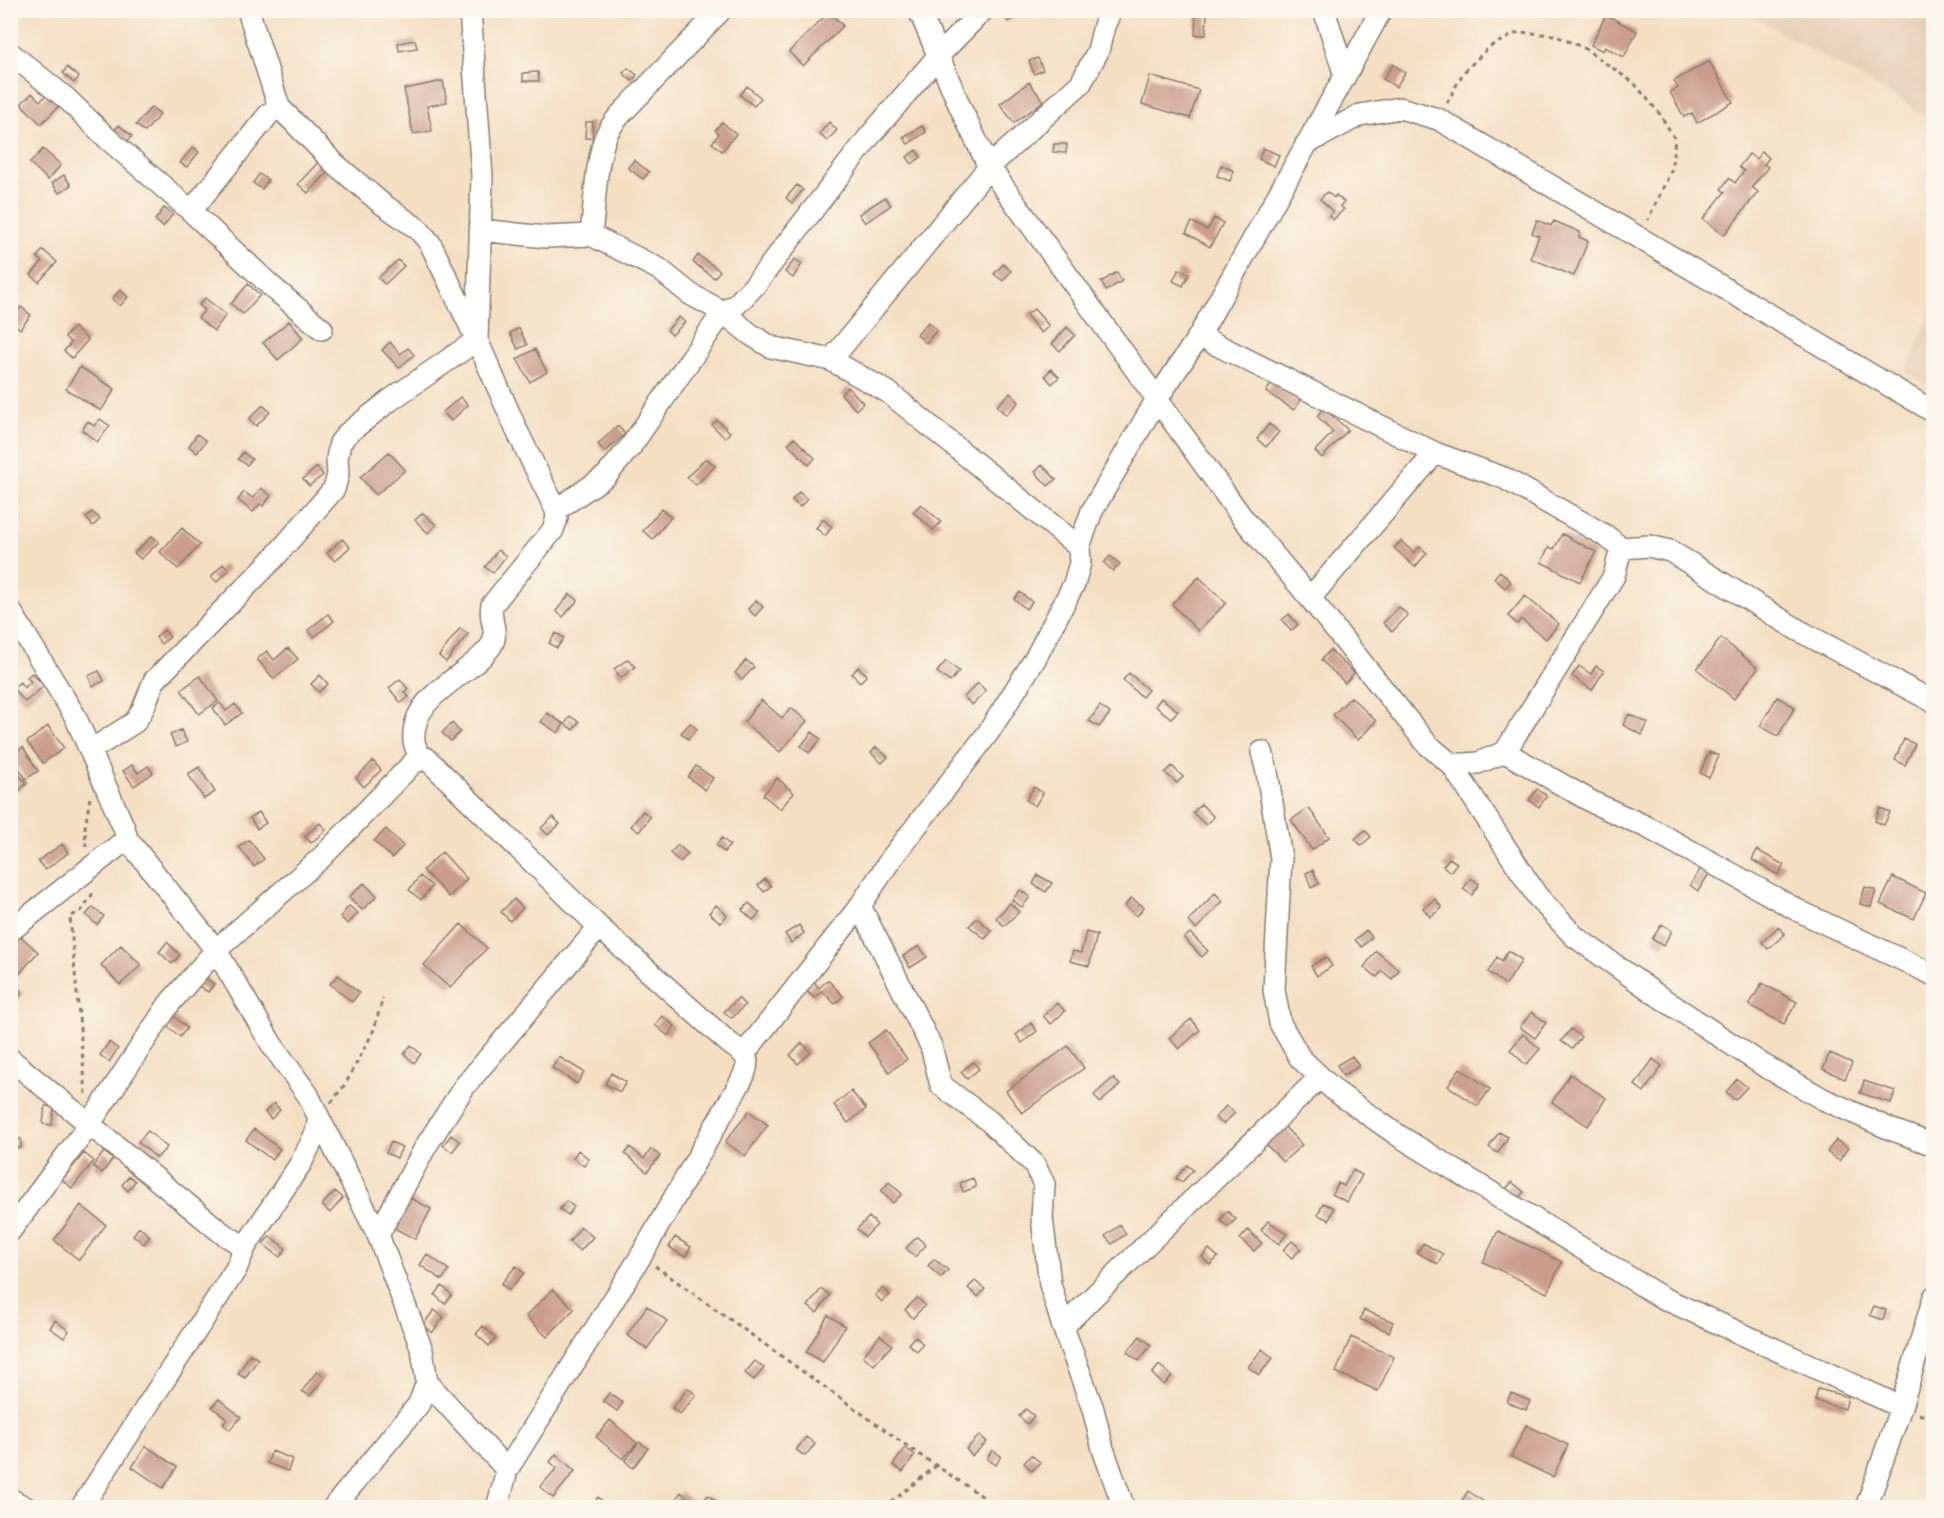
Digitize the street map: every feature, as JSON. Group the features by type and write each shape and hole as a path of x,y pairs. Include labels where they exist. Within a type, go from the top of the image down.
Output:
{"street":[{"path":"248,10 279,107 357,184 418,229 430,243 556,510 557,519 553,530 492,605 490,614 495,628 495,638 491,646 463,673 428,700 422,710 416,721 414,741 420,759"},
{"path":"470,10 482,176 477,340"},
{"path":"591,235 599,166 605,138 611,126 721,10"},
{"path":"919,10 961,109 989,167 1094,309 1241,516 1427,744 1452,765 1536,896 1574,936 1657,995 1763,1065 1823,1099 1890,1129 1934,1145"},
{"path":"556,510 606,476 632,446 723,312 737,304 755,285 869,136 939,55 983,10"},
{"path":"831,360 989,167 1081,83 1098,51 1104,26 1111,10"},
{"path":"1324,10 1345,76"},
{"path":"744,1054 860,906 898,849 988,733 1035,659 1074,584 1080,562 1078,547 1092,511 1157,399 1199,336 1381,10"},
{"path":"10,53 67,99 108,139 322,329"},
{"path":"191,211 269,114 279,107"},
{"path":"1306,144 1360,115 1400,108 1438,119 1934,412"},
{"path":"480,230 546,237 591,235 659,269 690,294 723,312 750,334 771,347 831,360 888,392 1078,547"},
{"path":"1199,336 1435,453 1504,478 1606,536 1621,548 1649,546 1670,551 1798,630 1934,702"},
{"path":"91,750 135,722 154,681 273,559 334,489 338,475 337,459 340,443 348,433 389,401 477,340"},
{"path":"1310,598 1435,453"},
{"path":"1452,765 1478,763 1506,752 1614,576 1621,548"},
{"path":"10,610 75,716 127,839 216,950 272,1045 308,1095 378,1234 422,1350 427,1382 419,1404 333,1508"},
{"path":"1262,752 1281,858 1274,990 1280,1023 1300,1058 1335,1091 1396,1134 1661,1297 1901,1407"},
{"path":"1506,752 1594,803 1647,827 1799,911 1934,975"},
{"path":"10,1231 90,1125 169,1004 216,950 322,856 413,763 426,758 599,927 744,1054 747,1061 738,1086 641,1256 507,1470 497,1508"},
{"path":"10,931 127,839"},
{"path":"860,906 931,1046 941,1085 989,1121 1034,1164 1044,1184 1042,1218 1050,1284 1124,1508"},
{"path":"378,1234 426,1146 464,1087 599,927"},
{"path":"10,1059 222,1233 245,1247"},
{"path":"1063,1327 1137,1252 1320,1077"},
{"path":"81,1508 236,1269 245,1247 301,1163 316,1132 319,1118"},
{"path":"1866,1508 1901,1407 1934,1297"},
{"path":"427,1382 507,1470"},
{"path":"10,1499 27,1508"}],"path":[{"path":"1438,119 1463,73 1489,46 1519,32 1554,35 1584,48 1634,83 1659,113 1675,139 1671,171 1640,238"},
{"path":"90,795 85,828 92,895 81,911 70,917 90,1125"},
{"path":"319,1118 346,1083 373,1032 383,998"},
{"path":"641,1256 787,1359 847,1405 1000,1508"},
{"path":"884,1508 936,1466"}],"shaded area":[{"path":"1743,11 1933,11 1933,119"},
{"path":"1933,305 1933,389 1906,373"}],"building":[{"path":"999,10 1012,10 1016,16 1008,22"},
{"path":"829,12 843,26 803,66 789,52"},
{"path":"1196,13 1207,13 1206,35 1195,35"},
{"path":"1606,15 1637,31 1624,57 1605,47 1603,51 1591,45"},
{"path":"415,40 417,48 399,51 398,43"},
{"path":"1038,58 1043,70 1034,74 1029,61"},
{"path":"1709,61 1733,102 1697,123 1692,113 1684,117 1670,92 1678,88 1674,81"},
{"path":"1393,64 1405,73 1396,87 1383,79"},
{"path":"67,67 79,77 74,83 63,73"},
{"path":"628,68 637,75 632,81 623,73"},
{"path":"538,72 539,81 523,81 523,73"},
{"path":"1150,76 1199,90 1190,118 1142,104"},
{"path":"443,81 447,102 427,106 432,131 413,134 404,89"},
{"path":"1029,82 1043,101 1014,123 1000,104"},
{"path":"747,86 761,98 754,106 740,95"},
{"path":"32,93 40,101 49,93 61,104 41,124 21,104"},
{"path":"151,107 160,114 145,132 136,125"},
{"path":"586,122 593,122 592,138 585,138"},
{"path":"722,122 736,134 722,151 712,143 719,134 715,130"},
{"path":"829,122 837,130 827,141 819,134"},
{"path":"119,125 132,136 126,143 113,132"},
{"path":"922,126 926,132 908,144 903,137"},
{"path":"1054,144 1067,144 1066,153 1053,152"},
{"path":"193,147 199,152 187,167 180,163"},
{"path":"1263,148 1279,155 1274,166 1259,159"},
{"path":"43,149 61,165 48,180 30,163"},
{"path":"916,150 921,157 912,164 907,157"},
{"path":"1762,151 1769,158 1764,164 1768,167 1752,187 1758,192 1724,235 1703,219 1725,192 1721,189 1729,178 1735,183 1744,171 1739,167 1749,154 1756,159"},
{"path":"323,157 333,167 308,193 298,184"},
{"path":"634,160 649,172 643,179 628,168"},
{"path":"1221,165 1234,171 1230,181 1217,176"},
{"path":"259,174 268,180 262,189 253,183"},
{"path":"64,175 71,185 59,193 52,183"},
{"path":"797,185 803,190 792,203 786,198"},
{"path":"1327,192 1334,198 1336,195 1344,202 1340,206 1344,209 1333,220 1329,216 1333,212 1320,199"},
{"path":"885,197 891,205 865,223 859,214"},
{"path":"164,208 173,214 163,227 155,220"},
{"path":"1214,218 1223,223 1210,247 1186,233 1192,222 1207,230"},
{"path":"1537,220 1551,226 1554,221 1580,232 1579,237 1588,241 1574,276 1530,258 1539,236 1532,233"},
{"path":"43,250 57,262 39,282 31,275 42,262 37,257"},
{"path":"698,255 720,271 714,278 693,262"},
{"path":"795,259 802,264 793,278 785,272"},
{"path":"398,260 404,266 385,284 378,278"},
{"path":"1003,264 1011,271 1003,281 994,274"},
{"path":"1179,269 1189,274 1183,286 1173,281"},
{"path":"1117,272 1122,281 1106,291 1101,282"},
{"path":"248,284 260,295 243,314 231,304"},
{"path":"120,290 128,297 120,306 112,299"},
{"path":"205,298 226,315 214,331 198,318 205,310 199,305"},
{"path":"21,307 31,315 20,329 10,320"},
{"path":"1034,309 1049,326 1041,333 1026,315"},
{"path":"679,317 685,322 672,335 667,330"},
{"path":"289,321 303,338 278,360 263,343"},
{"path":"928,322 937,330 926,343 917,335"},
{"path":"74,327 88,340 72,358 64,351 71,343 65,337"},
{"path":"1067,327 1075,335 1060,351 1052,344"},
{"path":"519,328 527,345 518,349 510,333"},
{"path":"390,342 400,354 408,348 414,355 399,368 382,350"},
{"path":"535,349 547,372 530,382 517,359"},
{"path":"80,367 115,389 101,411 66,389"},
{"path":"1051,369 1059,377 1052,384 1045,376"},
{"path":"1276,376 1305,394 1294,410 1266,392"},
{"path":"848,387 863,403 856,410 841,394"},
{"path":"1010,393 1019,402 1006,415 997,406"},
{"path":"460,397 468,405 451,421 443,412"},
{"path":"263,405 270,412 256,426 249,419"},
{"path":"1324,408 1348,430 1322,458 1315,451 1333,432 1317,416"},
{"path":"100,419 110,426 97,442 82,430 88,421 94,426"},
{"path":"717,420 730,432 725,438 712,425"},
{"path":"1269,424 1279,432 1266,447 1257,439"},
{"path":"618,426 625,434 605,452 598,444"},
{"path":"197,434 206,441 197,453 189,446"},
{"path":"794,438 815,458 809,465 788,444"},
{"path":"243,452 252,459 247,465 238,459"},
{"path":"389,452 405,470 376,495 360,477"},
{"path":"706,458 715,466 696,485 687,477"},
{"path":"1042,465 1056,479 1048,486 1035,472"},
{"path":"317,467 323,475 309,486 303,479"},
{"path":"261,488 271,496 263,506 260,504 253,512 238,500 244,492 253,498"},
{"path":"799,492 807,499 800,507 792,500"},
{"path":"921,504 941,522 933,530 913,512"},
{"path":"661,509 671,517 653,539 643,531"},
{"path":"92,512 100,519 93,526 86,518"},
{"path":"423,513 436,525 428,533 415,520"},
{"path":"823,519 832,527 825,536 816,528"},
{"path":"182,528 200,545 178,569 160,552"},
{"path":"1562,534 1596,552 1580,582 1541,562 1549,547 1554,549"},
{"path":"152,536 159,542 141,559 134,553"},
{"path":"342,539 350,547 335,561 327,553"},
{"path":"1401,541 1414,553 1420,547 1427,553 1415,567 1394,548"},
{"path":"498,550 506,556 493,573 485,567"},
{"path":"1110,556 1120,564 1113,571 1104,563"},
{"path":"223,564 229,570 217,582 211,577"},
{"path":"1500,571 1511,582 1505,588 1494,578"},
{"path":"1199,577 1226,603 1198,631 1172,604"},
{"path":"1020,592 1032,602 1026,609 1014,599"},
{"path":"570,594 578,600 563,617 556,611"},
{"path":"1525,596 1559,624 1546,639 1521,619 1517,624 1508,616"},
{"path":"756,600 763,607 755,616 748,609"},
{"path":"1399,607 1408,615 1392,632 1383,623"},
{"path":"328,614 334,621 314,637 308,630"},
{"path":"1289,614 1298,625 1291,631 1282,620"},
{"path":"460,628 468,634 446,662 439,656"},
{"path":"164,630 170,637 161,644 156,637"},
{"path":"556,633 564,638 557,648 549,643"},
{"path":"1721,638 1758,668 1734,699 1697,669"},
{"path":"288,648 298,659 274,679 257,659 267,651 274,660"},
{"path":"1330,650 1354,673 1345,683 1321,660"},
{"path":"628,659 635,667 621,678 614,669"},
{"path":"746,660 754,667 742,680 735,673"},
{"path":"946,661 959,671 950,682 937,672"},
{"path":"1579,666 1591,674 1596,666 1604,671 1592,690 1572,676"},
{"path":"858,667 867,675 860,682 852,674"},
{"path":"99,671 104,681 93,686 88,676"},
{"path":"32,673 44,686 25,702 13,688 20,682 24,688 31,682 27,677"},
{"path":"1129,673 1148,690 1142,697 1123,680"},
{"path":"320,675 328,684 319,692 311,684"},
{"path":"200,676 218,701 199,714 181,690"},
{"path":"400,679 408,689 404,692 409,697 401,703 389,688"},
{"path":"978,683 986,691 972,705 964,697"},
{"path":"1351,697 1376,721 1358,740 1333,715"},
{"path":"1777,697 1795,707 1778,736 1760,726"},
{"path":"1161,698 1178,711 1171,718 1155,706"},
{"path":"761,700 782,718 791,708 807,721 780,752 744,722"},
{"path":"220,703 226,711 235,704 242,713 225,725 213,708"},
{"path":"1100,706 1110,713 1099,727 1089,721"},
{"path":"547,713 564,724 558,733 541,722"},
{"path":"1629,714 1648,723 1642,735 1623,725"},
{"path":"570,716 579,722 573,730 565,724"},
{"path":"452,723 460,732 451,741 442,733"},
{"path":"690,723 697,729 688,739 681,733"},
{"path":"48,726 64,748 43,763 27,742"},
{"path":"181,730 187,742 176,747 170,735"},
{"path":"812,732 821,739 809,753 801,746"},
{"path":"1904,739 1915,744 1905,765 1895,760"},
{"path":"23,747 38,771 26,779 10,755"},
{"path":"876,747 888,757 882,763 871,753"},
{"path":"1709,752 1719,756 1709,778 1700,773"},
{"path":"373,761 381,770 364,787 356,778"},
{"path":"132,765 138,773 148,766 153,773 134,786 123,771"},
{"path":"696,766 713,778 705,790 688,777"},
{"path":"1172,766 1183,777 1177,783 1165,773"},
{"path":"199,767 215,792 204,799 188,774"},
{"path":"14,770 27,783 19,791 10,781 10,774"},
{"path":"777,778 794,793 780,809 763,795"},
{"path":"1034,787 1043,793 1035,806 1026,800"},
{"path":"1537,789 1547,796 1539,807 1529,800"},
{"path":"1201,804 1214,817 1206,825 1193,813"},
{"path":"1309,808 1329,837 1312,850 1291,820"},
{"path":"1880,808 1890,812 1884,825 1875,821"},
{"path":"643,811 650,817 639,832 631,826"},
{"path":"259,812 266,823 257,829 250,818"},
{"path":"553,817 560,824 548,835 541,828"},
{"path":"320,823 326,830 311,843 305,836"},
{"path":"386,829 403,846 392,858 374,841"},
{"path":"1365,830 1371,837 1361,845 1355,839"},
{"path":"722,838 730,845 724,852 716,845"},
{"path":"249,840 264,859 254,867 239,847"},
{"path":"62,844 68,853 45,870 38,861"},
{"path":"678,845 688,854 680,862 670,853"},
{"path":"1757,850 1784,865 1778,875 1752,860"},
{"path":"442,852 467,879 449,897 423,870"},
{"path":"1449,858 1457,863 1450,872 1443,866"},
{"path":"1701,868 1709,874 1698,891 1690,885"},
{"path":"1313,870 1319,884 1311,888 1306,873"},
{"path":"1038,875 1052,883 1046,892 1033,884"},
{"path":"420,876 432,886 421,900 409,890"},
{"path":"1893,877 1926,893 1914,919 1880,904"},
{"path":"1471,878 1479,884 1472,895 1463,889"},
{"path":"765,879 771,886 764,892 758,885"},
{"path":"364,883 377,896 362,910 349,897"},
{"path":"1865,887 1876,890 1871,907 1860,904"},
{"path":"1020,890 1030,897 1022,907 1012,900"},
{"path":"1215,893 1223,901 1196,929 1188,921"},
{"path":"1131,898 1144,907 1137,916 1125,906"},
{"path":"514,899 523,908 510,921 501,912"},
{"path":"1435,899 1442,908 1430,917 1423,908"},
{"path":"749,903 760,913 753,920 742,910"},
{"path":"1010,903 1019,912 1004,926 996,918"},
{"path":"716,905 727,915 721,923 709,913"},
{"path":"349,906 358,913 348,924 340,917"},
{"path":"93,907 104,916 97,925 86,915"},
{"path":"977,918 992,931 985,939 969,926"},
{"path":"461,924 487,948 450,988 424,965"},
{"path":"1662,924 1672,931 1663,946 1652,939"},
{"path":"799,925 804,933 791,943 785,934"},
{"path":"1778,927 1785,934 1768,949 1762,942"},
{"path":"1366,930 1372,937 1362,947 1355,940"},
{"path":"1086,932 1097,935 1089,966 1070,961 1073,951 1081,953"},
{"path":"1190,933 1208,951 1202,957 1184,938"},
{"path":"18,934 38,952 10,985 10,943"},
{"path":"167,942 180,955 172,964 159,952"},
{"path":"121,945 141,965 120,985 101,965"},
{"path":"919,946 927,957 910,968 903,956"},
{"path":"1376,951 1399,970 1392,979 1382,971 1377,977 1364,967"},
{"path":"1508,951 1522,960 1506,985 1488,972 1497,957 1502,961"},
{"path":"1326,957 1332,966 1317,976 1311,966"},
{"path":"338,975 359,993 352,1002 330,984"},
{"path":"203,976 214,984 208,992 197,985"},
{"path":"828,980 843,996 835,1004 822,991 814,998 806,990 814,982 819,988"},
{"path":"1762,983 1797,1002 1784,1024 1749,1005"},
{"path":"15,986 23,993 10,1005 10,991"},
{"path":"738,998 745,1005 732,1018 724,1012"},
{"path":"1057,1003 1065,1011 1051,1024 1043,1016"},
{"path":"1532,1012 1546,1023 1535,1038 1520,1027"},
{"path":"174,1016 187,1028 180,1037 166,1025"},
{"path":"662,1016 675,1026 668,1036 655,1025"},
{"path":"1191,1019 1200,1030 1179,1049 1169,1038"},
{"path":"1031,1023 1037,1031 1022,1043 1016,1035"},
{"path":"1571,1029 1581,1037 1572,1049 1561,1041"},
{"path":"886,1030 907,1059 889,1072 868,1043"},
{"path":"1523,1034 1540,1049 1526,1065 1510,1050"},
{"path":"109,1042 118,1049 109,1062 100,1055"},
{"path":"802,1043 811,1052 798,1064 790,1055"},
{"path":"411,1045 421,1054 414,1063 404,1054"},
{"path":"1068,1046 1084,1068 1022,1113 1006,1091"},
{"path":"1830,1053 1852,1063 1845,1079 1823,1069"},
{"path":"1352,1056 1359,1066 1343,1076 1337,1065"},
{"path":"559,1057 584,1072 577,1084 552,1068"},
{"path":"1653,1059 1662,1066 1644,1092 1635,1085"},
{"path":"973,1062 979,1069 967,1079 961,1072"},
{"path":"1460,1068 1490,1089 1478,1106 1448,1086"},
{"path":"611,1073 626,1082 620,1092 605,1084"},
{"path":"1570,1074 1606,1098 1588,1126 1552,1102"},
{"path":"1113,1078 1120,1085 1100,1103 1094,1095"},
{"path":"1737,1079 1747,1087 1735,1100 1726,1092"},
{"path":"1864,1081 1895,1091 1891,1103 1860,1093"},
{"path":"851,1091 866,1109 848,1123 834,1105"},
{"path":"274,1103 280,1110 271,1119 265,1112"},
{"path":"45,1106 54,1107 52,1125 43,1124"},
{"path":"1226,1106 1235,1113 1223,1124 1215,1118"},
{"path":"749,1111 768,1125 745,1156 725,1142"},
{"path":"1280,1122 1302,1145 1283,1162 1262,1140"},
{"path":"254,1129 280,1149 272,1160 246,1140"},
{"path":"148,1131 167,1147 157,1158 138,1142"},
{"path":"1499,1132 1508,1137 1498,1153 1489,1147"},
{"path":"451,1135 460,1142 452,1152 443,1145"},
{"path":"10,1139 21,1139 21,1148 10,1148"},
{"path":"1836,1140 1848,1148 1839,1161 1827,1152"},
{"path":"391,1142 402,1147 397,1158 386,1153"},
{"path":"630,1147 644,1159 651,1149 660,1156 647,1172 625,1154"},
{"path":"578,1150 589,1159 584,1166 573,1158"},
{"path":"104,1152 113,1159 102,1173 93,1166"},
{"path":"84,1153 94,1161 72,1188 62,1180"},
{"path":"1187,1165 1193,1170 1182,1182 1176,1178"},
{"path":"1353,1170 1362,1175 1347,1202 1332,1194 1338,1183 1344,1186"},
{"path":"129,1176 135,1181 128,1191 122,1185"},
{"path":"973,1178 976,1187 963,1192 960,1183"},
{"path":"889,1182 902,1194 893,1203 881,1191"},
{"path":"1512,1182 1524,1192 1517,1199 1506,1189"},
{"path":"335,1191 343,1198 330,1213 322,1205"},
{"path":"411,1198 431,1209 415,1239 394,1228"},
{"path":"566,1201 574,1207 568,1215 560,1209"},
{"path":"1323,1203 1334,1208 1329,1220 1318,1215"},
{"path":"81,1205 106,1225 79,1260 54,1240"},
{"path":"1227,1211 1236,1219 1228,1227 1220,1220"},
{"path":"869,1217 877,1225 865,1237 857,1229"},
{"path":"1268,1221 1287,1234 1279,1244 1261,1230"},
{"path":"1120,1225 1126,1234 1112,1244 1105,1236"},
{"path":"139,1227 150,1236 144,1244 133,1235"},
{"path":"581,1227 593,1237 580,1251 569,1242"},
{"path":"1248,1230 1262,1243 1254,1251 1240,1239"},
{"path":"1498,1231 1562,1262 1547,1293 1483,1262"},
{"path":"270,1236 286,1249 280,1257 263,1244"},
{"path":"675,1237 691,1247 685,1257 669,1247"},
{"path":"917,1237 926,1245 915,1257 906,1248"},
{"path":"1292,1241 1301,1249 1292,1258 1283,1250"},
{"path":"1423,1243 1443,1254 1438,1264 1417,1253"},
{"path":"1209,1249 1218,1257 1210,1265 1202,1257"},
{"path":"427,1254 449,1270 442,1280 420,1265"},
{"path":"934,1259 948,1270 941,1278 928,1266"},
{"path":"516,1266 524,1273 509,1290 501,1284"},
{"path":"975,1281 985,1289 978,1297 968,1288"},
{"path":"442,1286 452,1295 445,1304 435,1295"},
{"path":"883,1288 890,1295 882,1302 875,1295"},
{"path":"553,1289 574,1309 547,1337 526,1316"},
{"path":"821,1289 830,1295 817,1313 808,1306"},
{"path":"917,1298 925,1305 913,1318 905,1310"},
{"path":"647,1306 667,1321 647,1349 627,1335"},
{"path":"1874,1306 1886,1310 1883,1320 1870,1315"},
{"path":"434,1310 444,1317 432,1333 423,1325"},
{"path":"1364,1310 1393,1322 1389,1332 1360,1319"},
{"path":"828,1315 845,1326 823,1362 806,1352"},
{"path":"55,1320 69,1331 64,1338 50,1328"},
{"path":"483,1326 496,1338 489,1346 476,1334"},
{"path":"880,1335 892,1345 874,1365 863,1356"},
{"path":"915,1336 923,1344 917,1351 908,1344"},
{"path":"1140,1336 1151,1345 1139,1361 1127,1352"},
{"path":"1351,1337 1394,1357 1378,1391 1336,1372"},
{"path":"1262,1349 1273,1358 1259,1375 1248,1367"},
{"path":"250,1354 258,1359 245,1378 238,1374"},
{"path":"755,1361 764,1368 754,1380 745,1373"},
{"path":"1159,1365 1172,1376 1164,1385 1152,1374"},
{"path":"317,1371 325,1377 310,1396 302,1391"},
{"path":"688,1388 696,1395 680,1414 672,1408"},
{"path":"1818,1389 1848,1397 1845,1409 1815,1401"},
{"path":"609,1393 623,1403 617,1411 603,1401"},
{"path":"1511,1393 1530,1401 1526,1410 1507,1402"},
{"path":"219,1399 241,1417 230,1430 223,1424 227,1419 212,1407"},
{"path":"1026,1409 1034,1416 1027,1424 1019,1416"},
{"path":"610,1420 637,1443 623,1459 596,1437"},
{"path":"1526,1425 1568,1445 1553,1477 1511,1457"},
{"path":"980,1435 987,1442 972,1456 966,1449"},
{"path":"806,1437 815,1444 805,1456 796,1450"},
{"path":"639,1442 648,1448 633,1468 625,1461"},
{"path":"146,1446 177,1467 163,1488 132,1467"},
{"path":"905,1448 915,1455 903,1472 893,1465"},
{"path":"992,1450 1001,1456 996,1465 987,1459"},
{"path":"272,1451 292,1459 288,1471 267,1463"},
{"path":"556,1454 575,1471 553,1498 540,1487 557,1468 550,1462"},
{"path":"1031,1455 1040,1462 1032,1471 1024,1463"},
{"path":"1468,1491 1493,1508 1457,1508"},
{"path":"681,1492 691,1501 685,1508 676,1508 672,1504"},
{"path":"708,1495 725,1508 701,1508 699,1506"},
{"path":"598,1497 610,1508 590,1508"}]}
